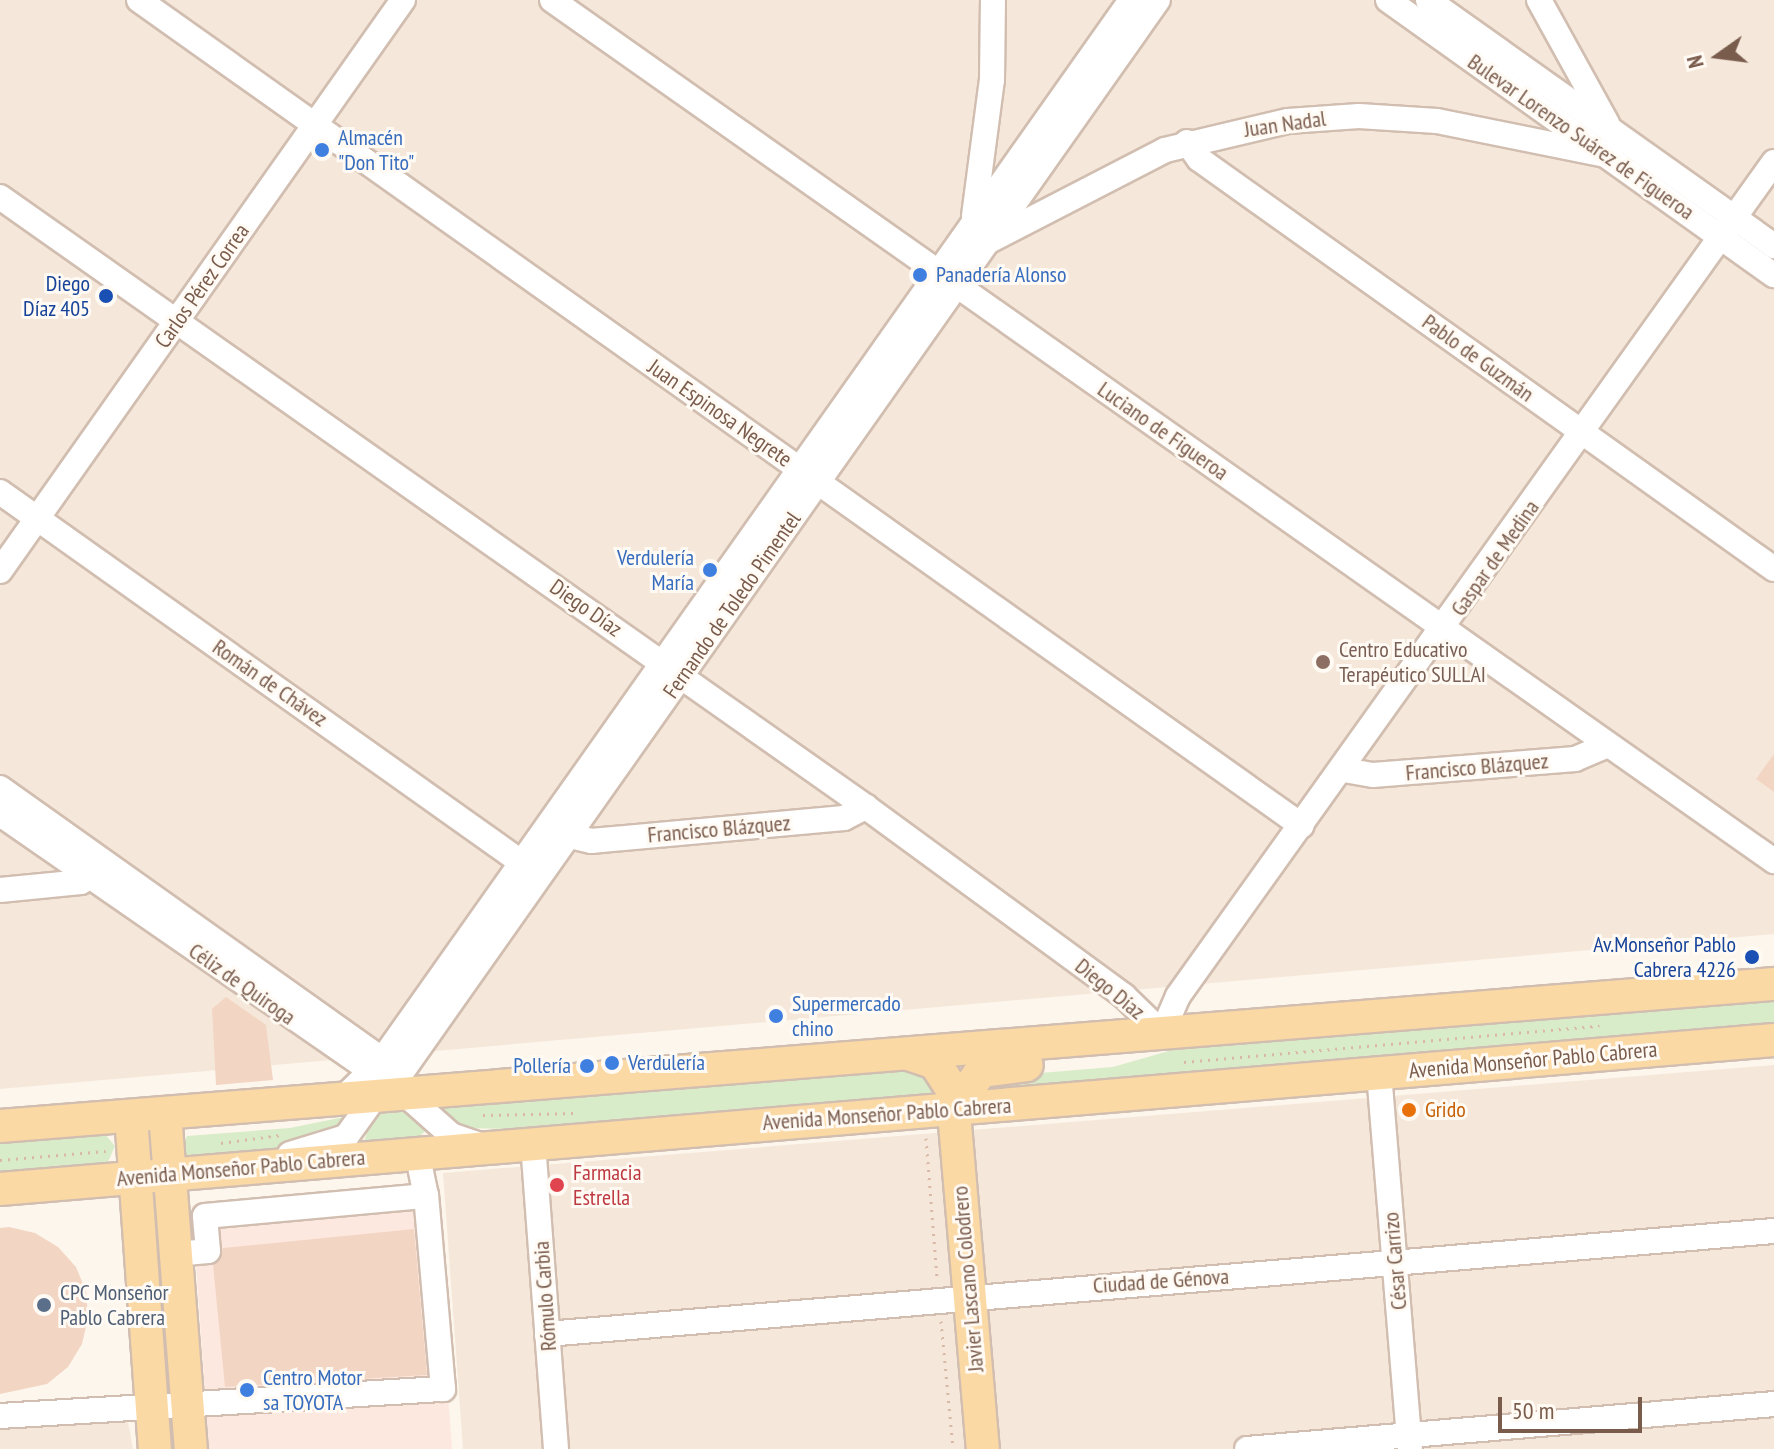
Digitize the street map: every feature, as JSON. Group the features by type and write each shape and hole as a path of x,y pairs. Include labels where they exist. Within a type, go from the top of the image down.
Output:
{"main road":[{"path":"0,1126 340,1101 387,1081 447,1091 1774,984"},
{"path":"955,1108 981,1071 1110,1057 1162,1033"},
{"name":"Avenida Monseñor Pablo Cabrera","path":"0,1189 135,1166 169,1174 1774,1040"},
{"name":"Javier Lascano Colodrero","path":"909,1054 942,1068 955,1108 983,1449"},
{"path":"165,1113 191,1449"},
{"path":"131,1116 155,1449"}],"street":[{"name":"Juan Espinosa Negrete","path":"139,0 1302,826"},
{"name":"Carlos Pérez Correa","path":"0,571 403,0"},
{"name":"Luciano de Figueroa","path":"552,0 1774,861"},
{"path":"972,0 994,7 992,80 974,220"},
{"name":"Fernando de Toledo Pimentel","path":"271,1165 298,1149 346,1137 673,669 818,483 947,278 974,220 1131,0"},
{"name":"Fernando de Toledo Pimentel","path":"531,869 570,836 798,468 947,278 982,245 1158,0"},
{"name":"Bulevar Lorenzo Suárez de Figueroa","path":"1388,0 1610,156 1727,227 1774,246"},
{"name":"Bulevar Lorenzo Suárez de Figueroa","path":"1428,0 1611,128 1727,227 1774,275"},
{"path":"1539,0 1611,128"},
{"name":"Juan Nadal","path":"982,245 1120,170 1187,142 1288,121 1384,117 1472,127 1610,156"},
{"name":"Pablo de Guzmán","path":"1187,142 1199,159 1774,569"},
{"name":"Gaspar de Medina","path":"1162,1033 1178,996 1344,770 1774,162"},
{"name":"Diego Díaz","path":"0,197 866,807 1124,996 1162,1033"},
{"name":"Román de Chávez","path":"0,492 531,869"},
{"name":"Francisco Blázquez","path":"1344,770 1373,775 1575,759 1608,745"},
{"name":"Céliz de Quiroga","path":"0,788 97,870 387,1081 451,1135 486,1146"},
{"name":"Francisco Blázquez","path":"570,836 591,841 844,818 866,807"},
{"name":"Céliz de Quiroga","path":"0,814 97,870"},
{"path":"0,890 97,870"},
{"name":"César Carrizo","path":"1379,1073 1409,1442"},
{"name":"Rómulo Carbia","path":"533,1143 556,1449"},
{"path":"0,1416 152,1403 187,1405 443,1389 426,1196 417,1152"},
{"path":"175,1254 208,1251 205,1216 426,1196"},
{"name":"Ciudad de Génova","path":"547,1334 969,1296 1774,1231"},
{"path":"1247,1449 1409,1442 1774,1404"}],"path":[{"path":"1182,1062 1602,1025"},
{"path":"475,1115 581,1113"},
{"path":"209,1144 292,1132"},
{"path":"0,1160 104,1151 135,1166"}],"shaded area":[{"path":"0,0 1774,0 1774,934 0,1089"},
{"path":"1774,1065 1774,1449 463,1449 443,1173"},
{"path":"432,1182 452,1449 209,1449 192,1206"},
{"path":"125,1405 133,1449 0,1449 0,1425"}],"green space":[{"path":"1774,995 1774,1028 988,1090 1005,1076 1113,1067 1186,1046"},
{"path":"905,1068 925,1074 943,1093 934,1101 510,1129 462,1128 440,1107"},
{"path":"405,1110 425,1131 419,1137 364,1141 374,1114"},
{"path":"349,1116 343,1128 270,1152 176,1158 187,1136 290,1128"},
{"path":"104,1133 115,1146 107,1164 0,1174 0,1140"}],"building":[{"path":"1774,754 1774,792 1756,779"},
{"path":"226,997 266,1025 273,1080 216,1085 212,1009"},
{"name":"CPC Monseñor Pablo Cabrera","path":"0,1228 35,1233 58,1247 76,1267 86,1291 88,1318 82,1344 68,1367 47,1384 0,1394"},
{"path":"414,1229 427,1375 225,1387 213,1265 223,1248"}],"place":[{"name":"Almacén \"Don Tito\"","path":"322,150"},
{"name":"Panadería Alonso","path":"920,275"},
{"name":"Diego Díaz 405","path":"106,296"},
{"name":"Verdulería María","path":"710,570"},
{"name":"Centro Educativo Terapéutico SULLAI","path":"1323,662"},
{"name":"Av.Monseñor Pablo Cabrera 4226","path":"1752,957"},
{"name":"Supermercado chino","path":"776,1016"},
{"name":"Verdulería","path":"612,1063"},
{"name":"Pollería","path":"587,1066"},
{"name":"Grido","path":"1409,1110"},
{"name":"Farmacia Estrella","path":"557,1185"},
{"name":"CPC Monseñor Pablo Cabrera","path":"44,1305"},
{"name":"Centro Motor sa TOYOTA","path":"247,1390"}]}
